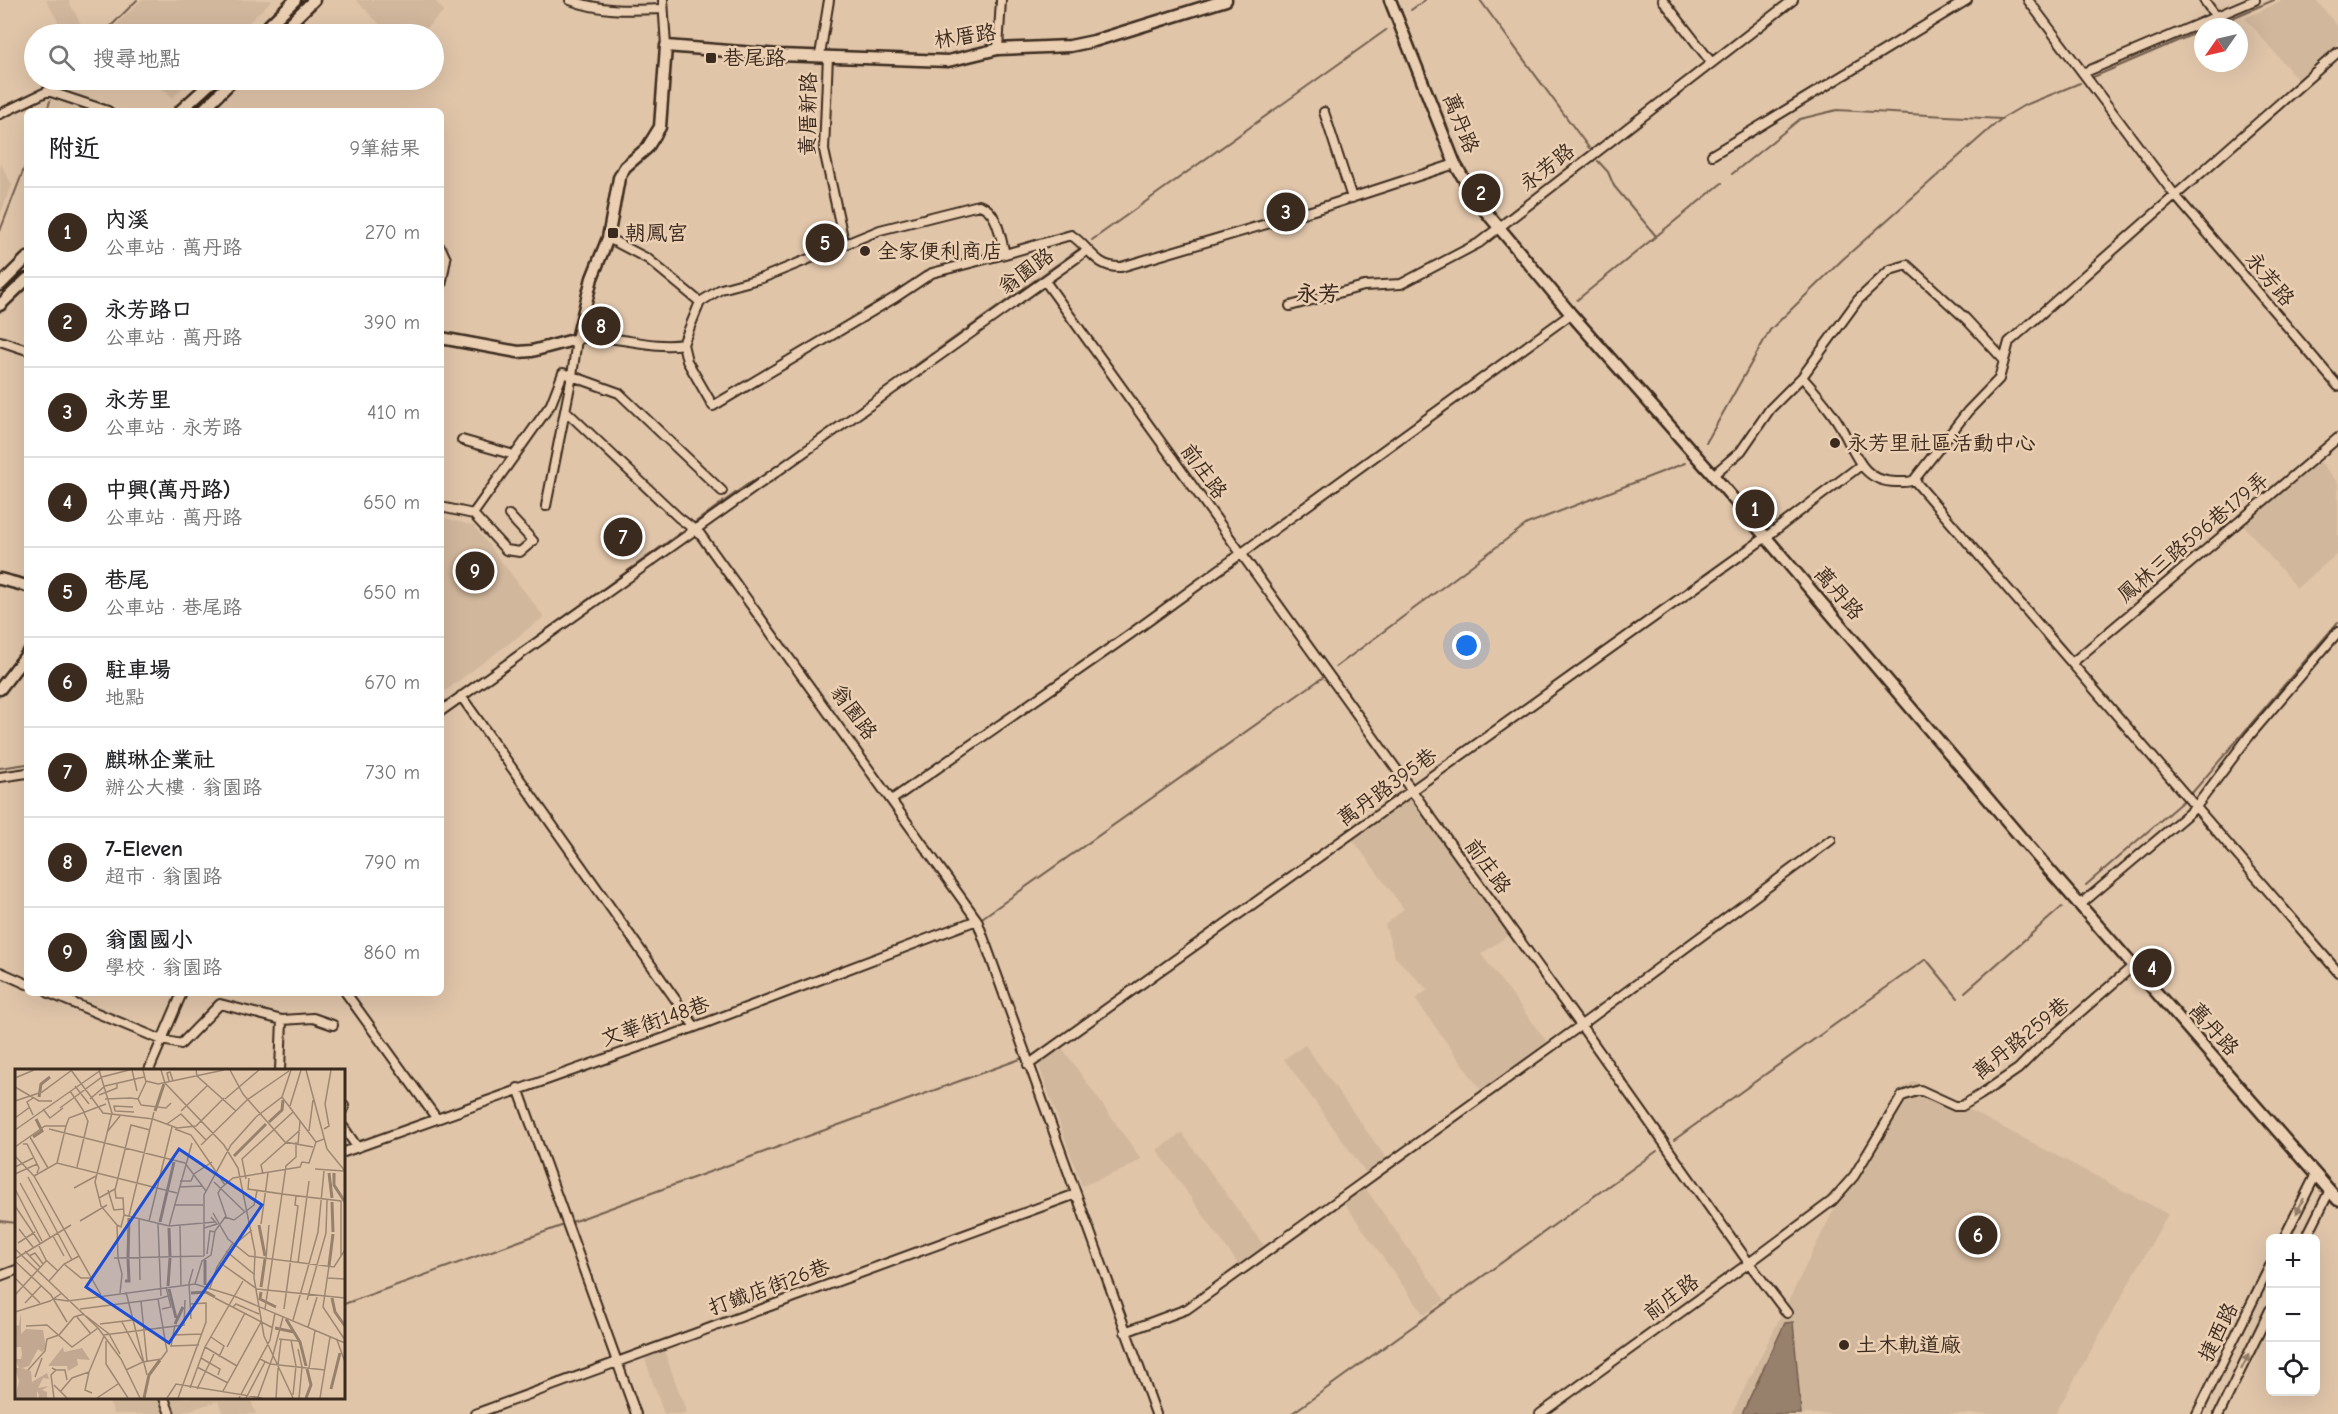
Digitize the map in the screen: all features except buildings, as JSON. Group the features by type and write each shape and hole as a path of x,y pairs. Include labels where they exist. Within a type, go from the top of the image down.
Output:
{"street":[{"path":"270,24 295,0"},
{"path":"289,24 314,0"},
{"path":"570,0 588,7 610,10 663,9"},
{"path":"546,506 566,411 577,339 592,278 608,238 619,178 625,167 647,148 660,127 666,46 663,0"},
{"name":"黃厝新路","path":"829,0 824,56 824,150 844,242"},
{"path":"998,50 1001,0"},
{"name":"林厝路","path":"666,46 779,55 948,61 998,50 1070,46 1094,41 1226,0"},
{"name":"萬丹路","path":"1390,0 1455,164 1477,201 1571,314 1713,475 2080,905 2330,1190"},
{"path":"1663,0 1711,62"},
{"name":"永芳路","path":"1290,306 1364,286 1401,284 1458,255 1500,228 1793,0"},
{"path":"1712,155 1967,0"},
{"name":"永芳路","path":"2028,0 2174,194 2338,386"},
{"path":"2204,0 2217,18 2255,0"},
{"path":"2083,73 2194,27"},
{"path":"1802,377 1839,424 1861,465 1874,478 1883,482 1914,480 1968,411 1998,379 2009,342 2174,194 2338,52"},
{"path":"183,108 203,90"},
{"path":"205,108 223,90"},
{"path":"0,114 48,91 99,108"},
{"path":"1324,112 1352,198"},
{"path":"444,339 518,352 532,351 588,337 633,340 670,346 683,344 700,302 721,289 762,278 844,242 880,230 979,205 986,207 993,214 1005,254 1035,247 1066,235 1077,239 1103,264 1121,267 1352,198 1455,164"},
{"path":"608,238 648,259 700,302"},
{"name":"翁園路","path":"444,709 1086,250"},
{"name":"翁園路","path":"683,344 687,361 713,406 896,297 923,277 1005,254"},
{"path":"444,255 446,259 444,270"},
{"path":"0,285 24,261"},
{"path":"1713,475 1741,451 1770,409 1802,377 1858,300 1890,270 1900,266 1907,265 1942,297 2003,360"},
{"name":"前庄路","path":"1045,281 1749,1263 1540,1414"},
{"path":"0,305 24,282"},
{"path":"893,799 1242,554 1571,314"},
{"path":"0,341 24,349"},
{"path":"473,514 551,404 563,373 619,393 722,492"},
{"name":"翁園路","path":"566,411 700,534 893,799 978,923 1156,1414"},
{"name":"鳳林三路596巷179弄","path":"2072,663 2338,438"},
{"path":"462,440 514,455"},
{"name":"萬丹路395巷","path":"1028,1065 1766,537 1861,465"},
{"path":"1914,480 2338,972"},
{"path":"444,508 473,514 506,550 520,552 533,541 509,515"},
{"path":"0,579 24,585"},
{"path":"2080,905 2195,808 2250,735 2338,632"},
{"path":"0,689 24,658"},
{"path":"461,696 695,1027"},
{"path":"0,777 24,773"},
{"path":"1125,1332 1187,1309 1580,1026 1831,840"},
{"name":"文華街148巷","path":"345,1152 978,923"},
{"name":"萬丹路259巷","path":"1749,1263 1832,1201 1854,1176 1902,1096 1920,1090 1962,1106 2019,1069 2039,1048 2133,966"},
{"path":"0,972 24,983"},
{"path":"56,996 162,1040 181,1044 220,1004 282,1020 314,1018 333,1025"},
{"path":"150,1069 181,996"},
{"path":"348,996 436,1119"},
{"path":"280,1069 282,1020"},
{"path":"518,1088 636,1414"},
{"path":"345,1129 357,1147"},
{"path":"2286,1234 2316,1174"},
{"path":"2308,1234 2330,1190 2338,1200"},
{"name":"打鐵店街26巷","path":"475,1414 1076,1194"},
{"path":"1749,1263 1787,1313"},
{"path":"0,1276 15,1270"},
{"name":"捷西路","path":"2197,1414 2266,1276"},
{"name":"捷西路","path":"2219,1414 2266,1320"},
{"path":"164,1399 170,1414"}],"shaded area":[{"path":"46,0 68,0 81,24 59,24"},
{"path":"141,0 272,0 247,24 117,24"},
{"path":"356,0 434,0 444,11 430,24 379,24"},
{"path":"2283,0 2316,0 2338,27 2338,48 2299,81 2248,22 2248,18 2245,18"},
{"path":"164,90 180,90 172,98"},
{"path":"0,162 12,185 0,215"},
{"path":"2317,458 2338,483 2338,553 2297,588 2241,522"},
{"path":"444,518 474,526 544,617 444,692"},
{"path":"1409,792 1509,935 1481,954 1547,1042 1481,1090 1415,999 1428,990 1395,957 1385,925 1404,909 1350,836"},
{"path":"1060,1045 1141,1159 1125,1169 1082,1186 1039,1066"},
{"path":"1305,1045 1386,1158 1366,1173 1284,1059"},
{"path":"1914,1081 2168,1214 2055,1414 1732,1414 1865,1147 1899,1091"},
{"path":"1182,1133 1264,1246 1238,1264 1157,1150"},
{"path":"1363,1185 1445,1300 1424,1315 1342,1200"},
{"path":"1793,1322 1801,1414 1742,1414 1785,1323"},
{"path":"663,1348 687,1414 664,1414 644,1356"},
{"path":"108,1399 164,1399 170,1414 114,1414"},
{"path":"171,1399 250,1399 256,1414 223,1414 218,1401 177,1414"}],"waterway":[{"path":"113,24 137,0"},
{"path":"1411,10 1425,0"},
{"path":"1480,0 1589,148"},
{"path":"2232,18 2274,0"},
{"path":"1092,240 1386,30"},
{"path":"2091,78 2194,34"},
{"path":"1732,174 1800,119 1837,110 2001,119 2023,106 2080,83"},
{"path":"48,108 50,101"},
{"path":"1706,443 1770,330 1842,260 2001,119"},
{"path":"1598,161 1608,172 1614,186 1656,236"},
{"path":"0,231 24,169"},
{"path":"1577,300 1722,183"},
{"path":"909,370 1079,249"},
{"path":"1336,667 1527,524 1685,463"},
{"path":"694,523 752,481"},
{"path":"444,704 680,533"},
{"path":"2192,793 2338,622"},
{"path":"979,920 1322,678"},
{"path":"0,768 24,764"},
{"path":"2086,885 2183,801"},
{"path":"1965,992 2062,907"},
{"path":"569,1223 1023,1058 975,929 977,925"},
{"path":"1674,1140 1926,959 1958,998"},
{"path":"1291,1414 1657,1151"},
{"path":"0,1221 15,1223"},
{"path":"345,1304 564,1225"}],"place":[{"name":"巷尾路","path":"711,58"},
{"name":"永芳路口","path":"1481,193"},
{"name":"永芳里","path":"1286,212"},
{"name":"朝鳳宮","path":"613,233"},
{"name":"巷尾","path":"825,243"},
{"name":"全家便利商店","path":"865,251"},
{"name":"7-Eleven","path":"601,326"},
{"name":"永芳里社區活動中心","path":"1835,443"},
{"name":"內溪","path":"1755,509"},
{"name":"麒琳企業社","path":"623,537"},
{"name":"翁園國小","path":"475,571"},
{"name":"中興(萬丹路)","path":"2152,968"},
{"name":"駐車場","path":"1978,1235"},
{"name":"土木軌道廠","path":"1844,1345"}],"district":[{"name":"永芳","path":"1318,294"}]}
